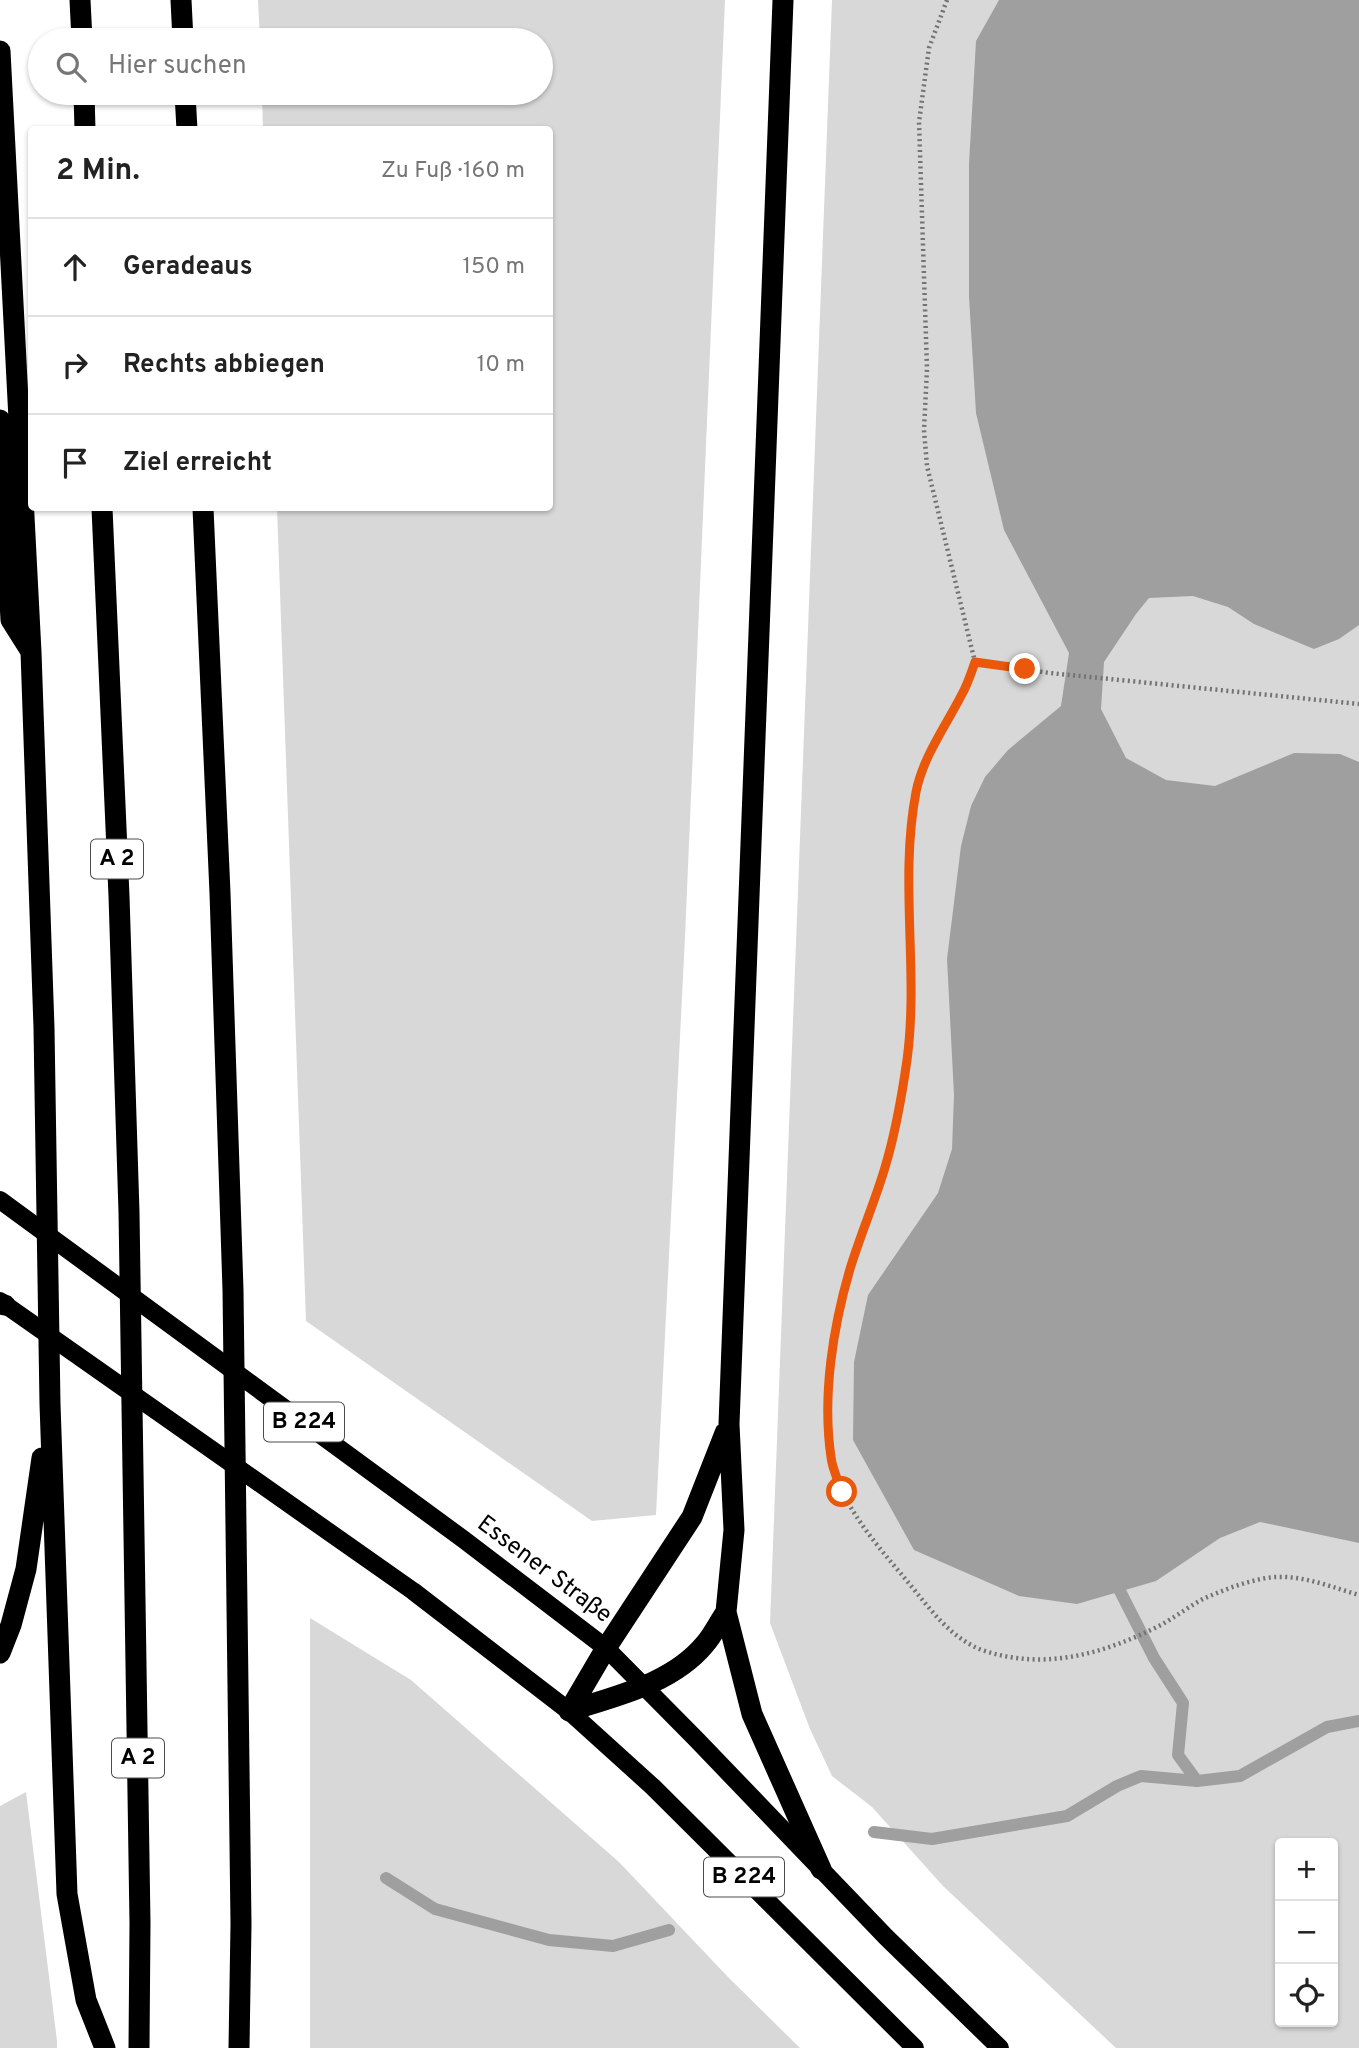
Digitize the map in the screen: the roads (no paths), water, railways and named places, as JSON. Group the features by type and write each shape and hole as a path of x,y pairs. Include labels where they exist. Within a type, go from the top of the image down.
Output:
{"highway":[{"path":"80,0 81,28"},
{"path":"181,0 182,28"},
{"path":"783,0 729,1424 734,1530 726,1612 752,1714 821,1869"},
{"path":"0,51 31,652 44,1028 50,1404 67,1894 86,2000 106,2048"},
{"path":"84,105 85,126"},
{"path":"186,105 187,126"},
{"path":"0,420 11,620 31,652"},
{"name":"A 2","path":"102,511 129,1212 140,1923 139,2048"},
{"path":"203,511 233,1290 241,1924 239,2048"},
{"path":"0,1653 11,1625 26,1569 50,1404"},
{"path":"569,1711 606,1648 692,1517 729,1424"},
{"path":"569,1711 645,1687 678,1668 705,1645 726,1612"}],"main road":[{"name":"Essener Straße","path":"0,1200 463,1539 606,1648 886,1937 1000,2048"},
{"name":"B 224","path":"2,1303 413,1591 569,1711 653,1787 915,2048"}],"waterway":[{"path":"1120,1591 1154,1658 1183,1703 1178,1755 1197,1781 1240,1776 1327,1727 1359,1721"},
{"path":"874,1832 932,1839 1067,1816 1117,1786 1141,1776 1197,1781"},
{"path":"386,1878 435,1909 549,1940 613,1946 669,1930"}]}
